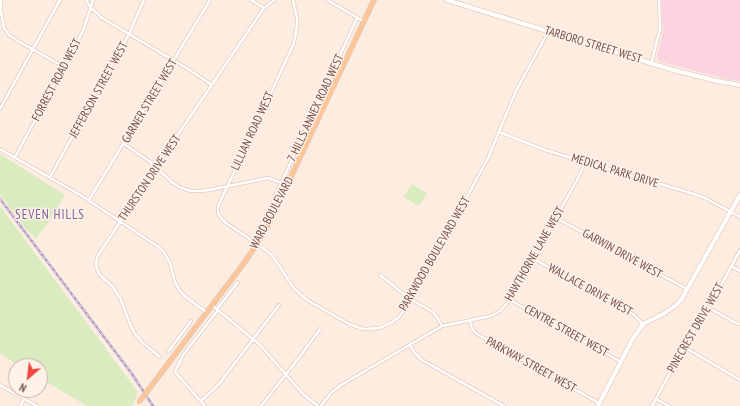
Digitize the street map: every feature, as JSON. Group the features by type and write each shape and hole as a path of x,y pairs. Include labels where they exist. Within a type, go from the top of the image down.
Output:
{"main road":[{"name":"WARD BOULEVARD","path":"137,404 257,244 274,214 310,134 374,0"},
{"name":"TARBORO STREET WEST","path":"447,0 651,64 700,78 740,85"},
{"path":"598,405 643,324 665,313 681,300 740,195"}],"street":[{"path":"1,0 1,12 4,28 7,33 11,37 64,67"},
{"path":"0,109 60,0"},
{"path":"86,0 91,8 102,18 212,85"},
{"name":"FORREST ROAD WEST","path":"15,157 84,28 93,0"},
{"name":"JEFFERSON STREET WEST","path":"50,178 129,34 144,0"},
{"name":"GARNER STREET WEST","path":"89,200 210,0"},
{"path":"251,0 264,8"},
{"name":"THURSTON DRIVE WEST","path":"160,357 143,343 135,334 120,298 113,287 100,275 97,269 96,260 99,253 156,167 264,8 274,0"},
{"name":"LILLIAN ROAD WEST","path":"257,244 226,223 219,216 218,208 294,43 297,18 293,0"},
{"path":"327,0 363,21"},
{"path":"651,64 660,29 659,0"},
{"name":"7 HILLS ANNEX ROAD WEST","path":"253,241 267,214 357,18"},
{"name":"PARKWOOD BOULEVARD WEST","path":"257,244 272,255 293,287 307,300 354,326 371,329 379,328 399,317 488,158 516,91 548,32"},
{"name":"MEDICAL PARK DRIVE","path":"499,132 545,150 694,194 707,199 740,217"},
{"path":"124,144 149,161 173,183 181,188 191,191 200,191 268,178 287,185"},
{"path":"0,149 89,200 157,246 163,251 170,263 175,282 180,291 206,312"},
{"name":"HAWTHORNE LANE WEST","path":"319,406 341,385 442,326 491,316 500,311 510,300 534,259 586,161"},
{"name":"GARWIN DRIVE WEST","path":"556,218 688,289"},
{"name":"PINECREST DRIVE WEST","path":"652,406 684,347 709,308 740,250"},
{"name":"WALLACE DRIVE WEST","path":"534,259 633,314 643,324"},
{"path":"731,266 740,271"},
{"path":"380,275 410,299 433,312 442,326"},
{"path":"205,406 175,372 183,355 238,282"},
{"name":"CENTRE STREET WEST","path":"510,300 621,362"},
{"path":"212,305 260,345 303,394 319,406"},
{"path":"201,401 219,384 279,305"},
{"path":"709,308 740,324"},
{"name":"PARKWAY STREET WEST","path":"470,320 472,329 477,334 598,405"},
{"path":"168,352 191,321"},
{"path":"261,406 320,329"},
{"path":"183,333 188,336"},
{"path":"410,345 414,352 422,360 504,406"},
{"path":"684,347 740,380"},
{"path":"0,385 37,406"},
{"path":"20,406 24,399"},
{"path":"656,400 669,406"}],"shaded area":[{"path":"661,0 740,0 740,81 726,79 658,60 657,56 663,31"}],"green space":[{"path":"0,154 65,195 50,220 36,239 26,229 0,195"},
{"path":"412,184 427,193 419,206 403,197"},
{"path":"0,206 138,392 131,406 87,406 48,383 48,358 8,359 0,354"}],"railway":[{"path":"0,199 132,374 153,406"}],"district":[{"name":"SEVEN HILLS","path":"50,215"}]}
